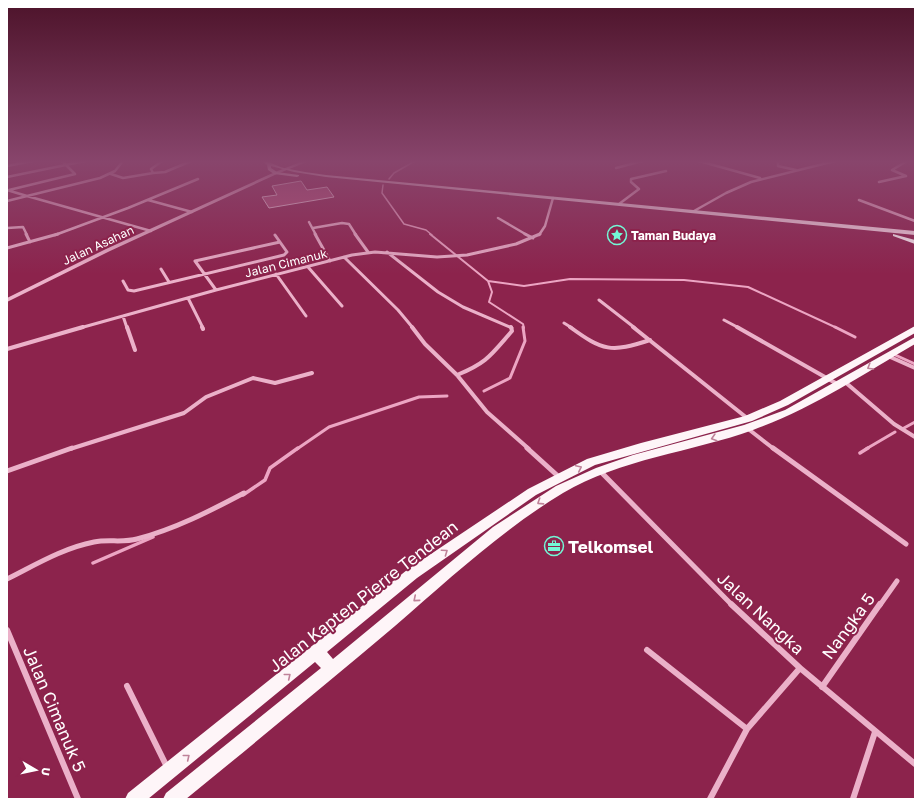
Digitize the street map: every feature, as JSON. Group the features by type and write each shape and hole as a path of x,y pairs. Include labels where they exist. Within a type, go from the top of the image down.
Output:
{"main road":[{"path":"538,199 915,233"},
{"path":"552,200 618,204 915,237"},
{"path":"895,235 915,242"},
{"name":"Jalan Kapten Pierre Tendean","path":"134,799 412,574 497,514 559,477 591,462 621,453 789,412 838,382 915,329"},
{"name":"Jalan Kapten Pierre Tendean","path":"838,382 915,340"},
{"name":"Jalan Kapten Pierre Tendean","path":"172,799 332,669 497,531 560,489 600,471 747,423"},
{"path":"317,652 332,669"}],"street":[{"path":"7,201 17,199"},
{"path":"37,199 151,231"},
{"path":"7,248 105,218 151,199"},
{"name":"Jalan Asahan","path":"7,300 221,199"},
{"path":"618,204 626,199"},
{"path":"692,213 713,199"},
{"path":"148,200 192,212"},
{"path":"498,218 533,238 540,233 544,227 552,200"},
{"path":"859,200 915,221"},
{"path":"309,222 330,261"},
{"path":"313,228 349,224 368,252"},
{"path":"7,228 16,226 23,227 30,242"},
{"path":"123,281 126,289 131,291 284,254 287,252 275,235"},
{"name":"Jalan Cimanuk","path":"7,349 216,290 344,257 368,252 387,251 446,257 466,255 492,251 533,238"},
{"path":"216,290 202,274 194,262 195,261 280,242"},
{"path":"387,251 444,296 463,307 512,328 512,330 486,361 478,367 457,375"},
{"path":"344,257 398,310 425,344 457,375 487,412 559,477"},
{"path":"308,267 342,306"},
{"path":"161,269 169,282"},
{"path":"276,274 306,316"},
{"path":"188,298 203,329"},
{"path":"599,300 650,340 747,423 782,456 906,544"},
{"path":"123,316 135,350"},
{"path":"724,320 838,382 875,409 882,416 915,438"},
{"path":"564,323 593,343 609,350 618,350 650,340"},
{"path":"888,356 915,368"},
{"path":"7,471 100,439 184,413 206,397 253,378 275,383 312,373"},
{"name":"Jalan Nangka","path":"600,471 723,597 800,668 915,764"},
{"path":"7,579 76,547 96,542 125,541 151,534 198,516 244,492"},
{"name":"Nangka 5","path":"822,687 897,581"},
{"name":"Jalan Cimanuk 5","path":"7,630 78,799"},
{"path":"647,650 747,729"},
{"path":"710,799 747,729 800,668"},
{"path":"127,686 168,771"},
{"path":"853,799 875,732"}],"building":[{"path":"263,199 324,199 269,208"}],"waterway":[{"path":"386,199 404,224 426,230 432,235"},
{"path":"430,234 488,281"},
{"path":"488,281 524,286 570,279 684,280 748,287 837,328"},
{"path":"488,281 492,292 489,302 523,324 524,328"},
{"path":"484,391 510,378 525,341 523,327"},
{"path":"837,328 855,337"},
{"path":"893,354 915,364"},
{"path":"297,449 329,427 419,397 447,396"},
{"path":"904,428 915,422"},
{"path":"866,449 895,432"},
{"path":"243,495 265,480 270,468 298,448"},
{"path":"860,453 868,448"},
{"path":"93,563 153,537"}],"place":[{"name":"Taman Budaya","path":"617,235"},
{"name":"Telkomsel","path":"554,546"}]}
